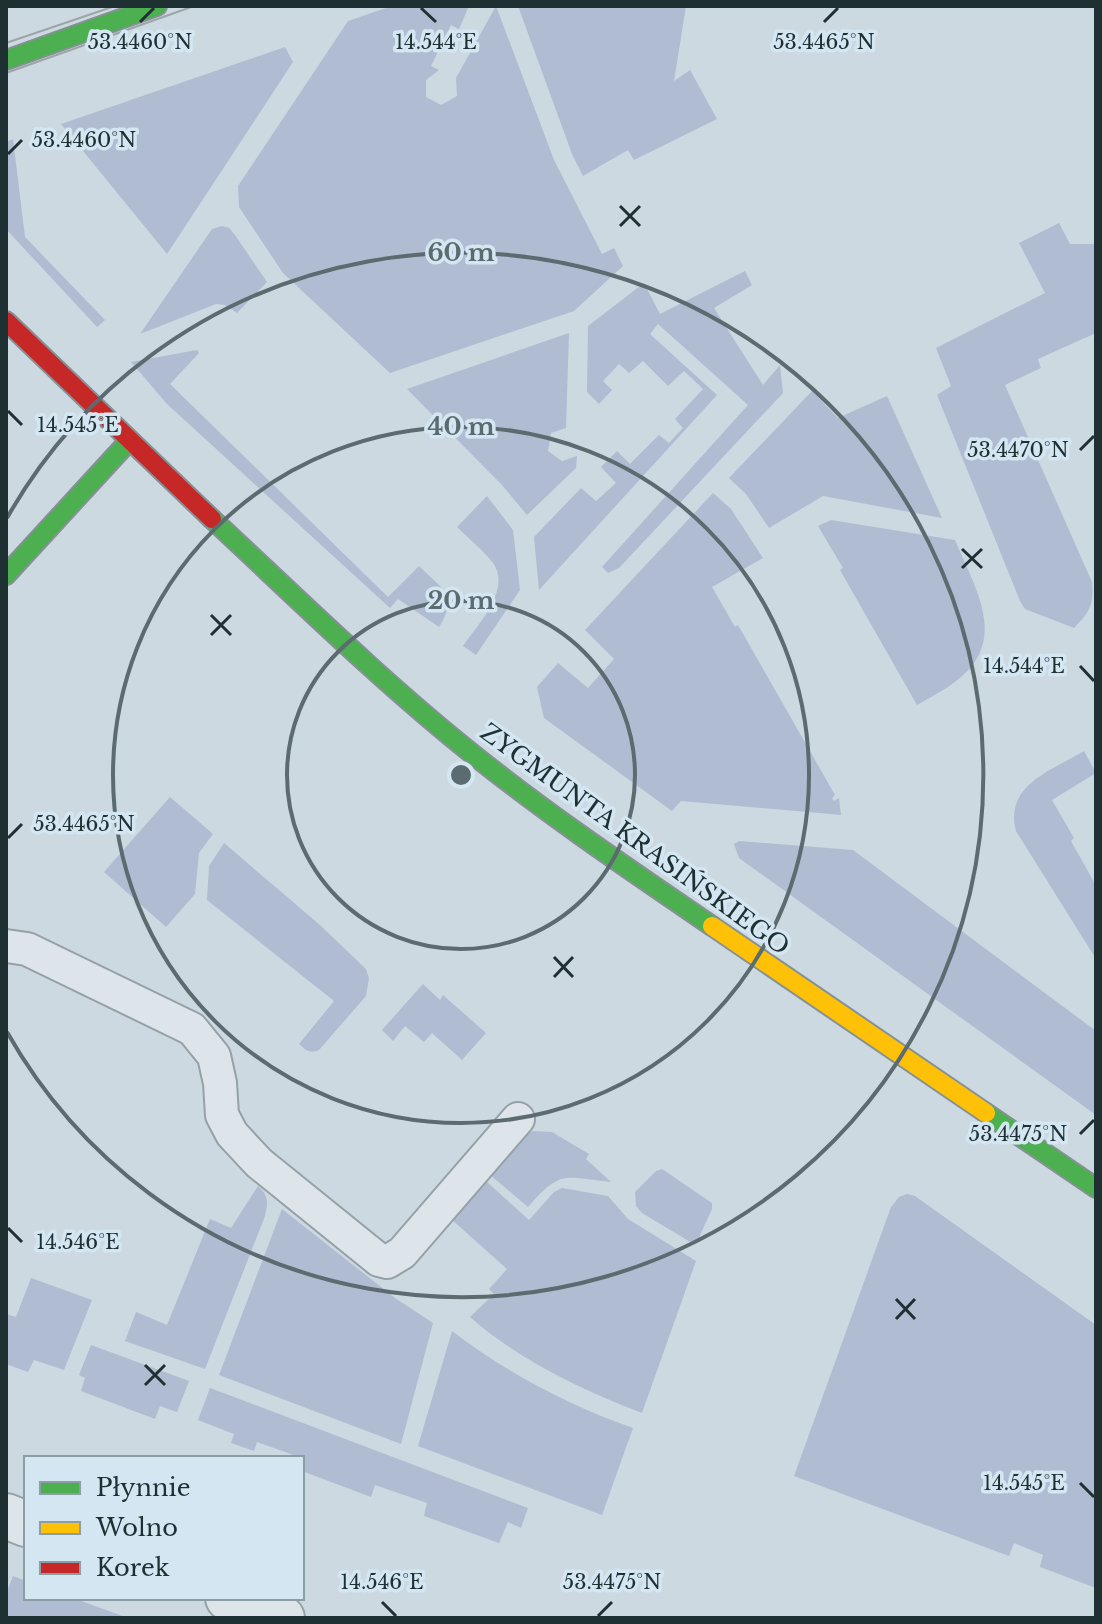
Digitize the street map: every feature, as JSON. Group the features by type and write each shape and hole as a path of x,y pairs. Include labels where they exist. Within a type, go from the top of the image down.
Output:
{"street":[{"path":"6,60 157,6"},
{"name":"ZYGMUNTA KRASIŃSKIEGO","path":"6,321 365,662 470,752 630,870 1096,1188"},
{"path":"6,575 129,441"},
{"path":"233,1600 282,1618"}],"lane":[{"path":"6,946 27,949 192,1029 214,1056 222,1115 232,1134 259,1163 379,1260 387,1262 402,1253 518,1119"}],"shaded area":[{"path":"392,6 469,6 459,29 451,25 431,66 439,70 426,80 426,97 441,105 457,96 456,78 496,6 554,160 602,254 614,248 623,266 574,311 390,373 283,273 239,207 238,186 348,21"},
{"path":"518,6 686,6 674,81 690,70 717,119 634,160 628,150 583,176 572,154"},
{"path":"285,47 293,62 167,254 61,124"},
{"path":"13,139 25,237 105,320 97,327 6,229 6,142"},
{"path":"1059,223 1070,244 1096,244 1096,333 1038,359 1041,368 1005,385 1092,582 1090,608 1074,628 1025,609 1020,601 937,395 951,386 936,348 1045,293 1019,243"},
{"path":"222,226 235,235 267,282 237,313 225,305 216,304 140,334 212,229"},
{"path":"745,271 752,285 714,308 763,385 780,365 783,393 619,568 608,573 602,567 748,405 658,324 650,334 717,395 539,590 534,537 581,488 596,501 616,483 601,467 617,451 630,464 659,435 669,443 683,428 675,419 703,389 684,371 668,386 643,361 629,373 619,364 603,381 612,390 599,404 587,392 588,326 644,283 660,314"},
{"path":"569,333 566,428 551,433 548,451 562,461 577,456 576,468 527,515 502,485 407,389"},
{"path":"197,350 199,353 170,384 388,597 419,566 441,587 448,600 439,627 398,599 390,608 167,404 131,362"},
{"path":"812,391 838,418 887,396 942,518 823,496 769,528 746,494 729,478"},
{"path":"713,493 731,509 763,558 712,587 735,627 738,625 835,795 832,798 834,801 839,798 841,815 681,801 672,811 544,718 537,687 558,663 588,688 614,659 585,630"},
{"path":"487,496 513,530 520,590 476,655 463,646 496,596 498,573 489,558 457,527"},
{"path":"831,520 955,540 979,596 985,633 981,650 972,666 955,682 917,705 818,526"},
{"path":"1084,751 1096,773 1052,800 1074,838 1071,841 1096,881 1096,959 1016,831 1014,815 1017,802 1033,781"},
{"path":"170,797 213,834 199,853 195,894 166,927 104,872"},
{"path":"739,841 853,850 1096,1031 1096,1115 739,858 734,844"},
{"path":"224,843 366,969 369,978 366,996 319,1050 306,1050 299,1044 334,1001 207,900 209,866"},
{"path":"423,984 440,1000 443,995 486,1033 462,1060 432,1033 424,1042 405,1026 393,1041 382,1030"},
{"path":"533,1131 552,1132 589,1154 586,1159 611,1182 564,1178 548,1186 528,1207 489,1174 522,1136"},
{"path":"662,1169 712,1203 697,1242 692,1243 642,1213 636,1206 635,1192"},
{"path":"486,1181 529,1220 554,1192 562,1188 608,1196 628,1219 696,1261 642,1413 597,1395 530,1360 470,1317 494,1294 489,1289 507,1269 451,1219"},
{"path":"258,1186 267,1200 265,1216 205,1369 125,1341 136,1312 167,1325 210,1219 231,1228"},
{"path":"907,1194 915,1196 1096,1325 1096,1588 1040,1567 1043,1555 1014,1543 1009,1556 794,1476 891,1207 899,1197"},
{"path":"282,1209 395,1298 433,1323 401,1444 219,1375"},
{"path":"31,1278 92,1300 64,1370 34,1360 28,1372 6,1364 6,1314 16,1317"},
{"path":"452,1331 494,1361 539,1387 633,1428 602,1515 418,1446"},
{"path":"91,1345 189,1381 177,1412 160,1406 155,1419 81,1391 85,1378 79,1375"},
{"path":"210,1388 528,1508 521,1528 508,1522 499,1543 424,1516 427,1503 375,1485 371,1497 304,1472 304,1456 257,1442 254,1451 231,1443 234,1434 198,1420"},
{"path":"13,1576 24,1580 24,1600 78,1600 128,1618 6,1618 6,1594"}],"tram line":[{"path":"6,43 115,6"},
{"path":"6,73 194,6"}],"traffic: fast":[{"path":"6,60 157,6"},
{"path":"6,575 129,441"},
{"path":"212,519 371,667 470,752 559,820 712,926"},
{"path":"986,1113 1096,1188"}],"traffic: slow":[{"path":"712,926 986,1113"}],"traffic: jam":[{"path":"6,321 212,519"}]}
